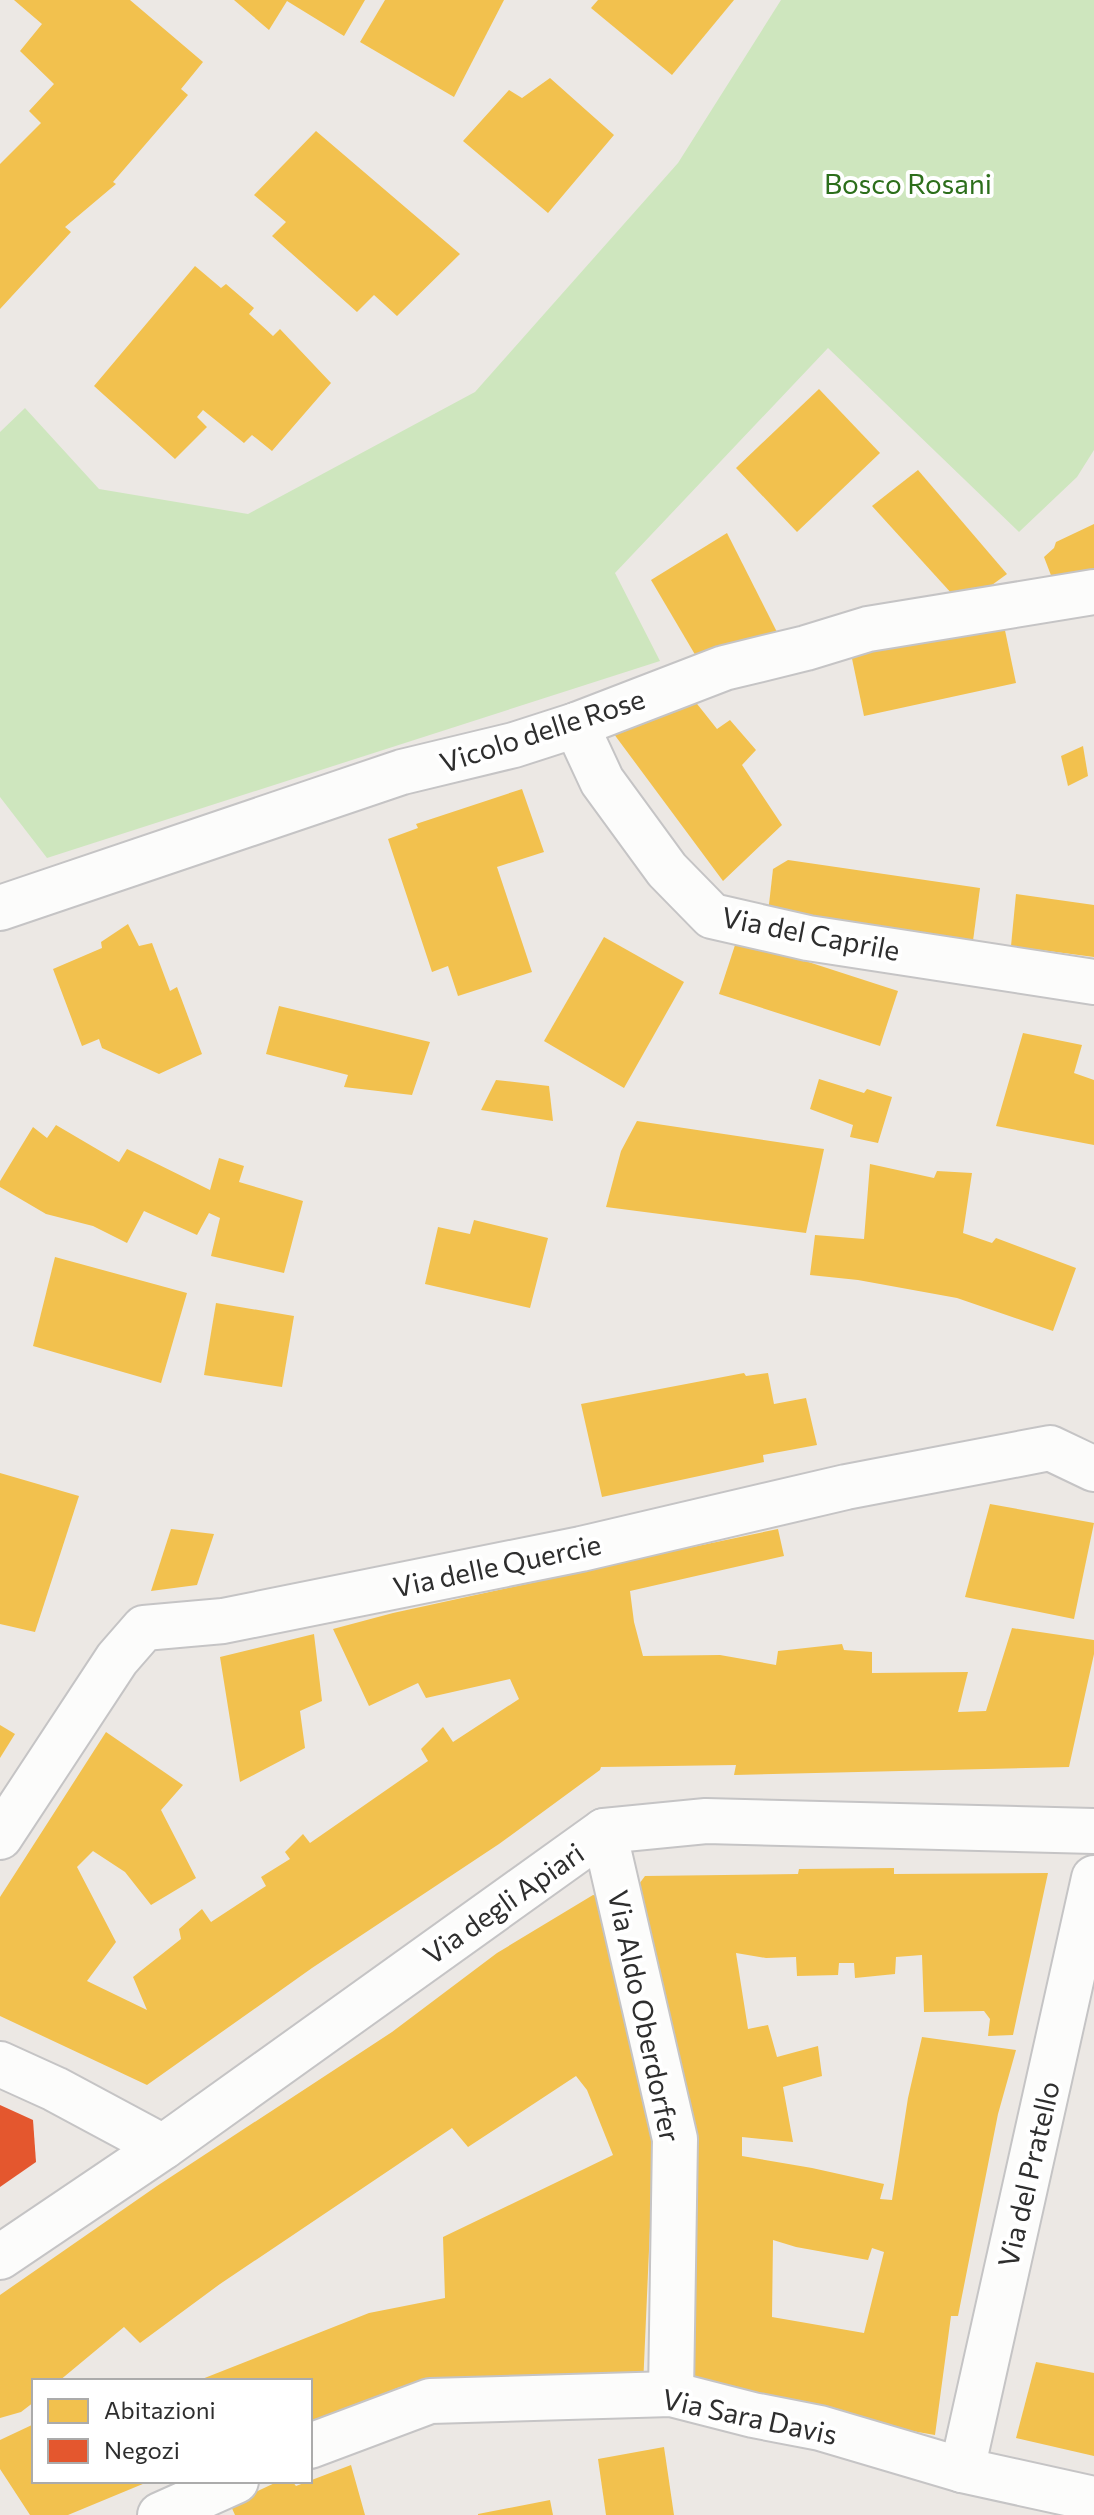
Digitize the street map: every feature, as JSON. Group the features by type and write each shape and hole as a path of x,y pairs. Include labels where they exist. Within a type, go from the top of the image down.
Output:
{"street":[{"name":"Vicolo delle Rose","path":"0,908 402,772 514,745 576,725 724,668 868,629 1094,592"},
{"name":"Via del Caprile","path":"576,725 602,781 667,870 712,916 808,938 1094,982"},
{"name":"Via delle Quercie","path":"0,1837 117,1659 144,1628 223,1621 581,1549 846,1487 1050,1448 1094,1469"},
{"name":"Via degli Apiari","path":"0,2257 163,2147 604,1831 706,1821 1094,1831"},
{"name":"Via Aldo Oberdorfer","path":"604,1831 675,2139 671,2394"},
{"name":"Via del Pratello","path":"962,2470 1094,1878"},
{"path":"0,2064 55,2089 163,2147"},
{"name":"Via Sara Davis","path":"312,2445 430,2401 671,2394 820,2428 962,2470 1094,2499"},
{"path":"160,2515 232,2483"}],"green space":[{"name":"Bosco Rosani","path":"781,0 1094,0 1094,450 1077,477 1019,532 828,348 615,573 660,661 47,858 0,797 0,432 25,408 99,489 248,514 475,392 678,163"}],"building: Abitazioni":[{"path":"14,0 130,0 203,62 181,89 188,95 113,182 116,184 65,227 71,232 0,309 0,164 41,123 29,111 54,84 20,51 42,24"},
{"path":"234,0 365,0 344,36 287,1 269,30"},
{"path":"385,0 504,0 454,97 360,42"},
{"path":"598,0 734,0 672,75 591,8"},
{"path":"550,78 614,135 548,213 463,141 509,90 522,98"},
{"path":"316,131 460,254 397,316 374,295 357,312 272,236 286,222 254,195"},
{"path":"195,266 221,288 226,284 254,308 249,314 273,336 280,329 331,383 272,451 252,435 244,443 203,410 197,417 207,427 175,459 94,386"},
{"path":"819,389 880,453 797,532 736,468"},
{"path":"918,470 1007,574 963,606 872,506"},
{"path":"1094,524 1094,576 1057,591 1044,557 1056,542"},
{"path":"727,533 780,638 700,663 651,580"},
{"path":"1002,616 1016,683 864,716 850,649"},
{"path":"686,690 717,729 730,720 756,750 742,765 782,825 723,881 608,726"},
{"path":"1083,746 1088,776 1068,786 1061,756"},
{"path":"522,789 544,852 497,867 532,972 458,996 448,966 432,972 388,839 418,828 416,824"},
{"path":"788,860 980,888 973,941 768,913 773,869"},
{"path":"1016,894 1094,905 1094,957 1011,946"},
{"path":"128,924 139,946 152,943 170,991 177,987 202,1054 159,1074 102,1048 99,1039 82,1046 53,969 102,948 101,942"},
{"path":"604,937 684,982 624,1088 544,1041"},
{"path":"737,939 898,991 880,1046 719,994"},
{"path":"279,1006 430,1042 412,1095 344,1087 348,1075 266,1054"},
{"path":"1023,1033 1082,1045 1074,1073 1094,1080 1094,1145 996,1126"},
{"path":"819,1079 864,1093 867,1089 892,1097 878,1143 850,1137 853,1125 810,1109"},
{"path":"496,1080 549,1086 553,1121 481,1110"},
{"path":"637,1121 824,1149 806,1233 606,1207 621,1151"},
{"path":"56,1125 119,1162 127,1149 210,1190 219,1158 244,1166 239,1182 303,1201 284,1273 211,1256 220,1218 209,1213 197,1235 144,1211 127,1243 93,1226 46,1214 0,1187 0,1181 33,1127 47,1138"},
{"path":"870,1164 934,1178 937,1171 972,1173 963,1233 992,1243 996,1238 1076,1268 1053,1331 957,1298 858,1280 810,1275 815,1235 864,1239"},
{"path":"474,1220 548,1238 530,1308 425,1284 438,1227 470,1234"},
{"path":"55,1257 187,1293 161,1383 33,1346"},
{"path":"216,1303 294,1316 282,1387 204,1375"},
{"path":"744,1373 746,1376 768,1373 774,1404 806,1398 817,1445 763,1455 764,1462 602,1497 581,1404"},
{"path":"0,1473 79,1496 35,1632 0,1624"},
{"path":"990,1504 1094,1523 1074,1619 965,1597"},
{"path":"171,1529 214,1534 197,1585 151,1591"},
{"path":"778,1529 784,1556 630,1591 643,1656 720,1655 776,1665 778,1651 842,1644 844,1650 872,1652 872,1673 968,1672 958,1712 986,1711 1012,1628 1094,1640 1094,1654 1069,1767 734,1775 736,1765 601,1767 499,1844 312,1968 147,2085 0,2016 0,1897 106,1732 183,1785 161,1810 196,1878 151,1905 125,1872 93,1851 77,1867 116,1942 87,1981 147,2010 133,1977 181,1939 179,1929 202,1909 211,1922 266,1886 261,1877 290,1859 285,1852 303,1834 310,1843 428,1761 421,1749 443,1727 453,1742 519,1699 510,1679 426,1698 418,1683 369,1706 333,1629 550,1577"},
{"path":"314,1634 322,1701 300,1711 305,1748 240,1782 220,1657"},
{"path":"0,1725 15,1734 0,1758"},
{"path":"894,1868 894,1874 1048,1873 1013,2035 988,2036 990,2019 984,2011 924,2012 922,1955 896,1957 895,1974 855,1978 854,1963 839,1963 838,1975 797,1976 796,1957 766,1958 736,1953 748,2029 768,2025 777,2057 818,2046 822,2076 783,2087 793,2142 742,2137 742,2156 884,2184 880,2199 892,2200 908,2098 922,2037 1016,2050 998,2114 958,2316 951,2316 935,2435 682,2397 636,1888 645,1876 798,1874 799,1869","holes":["773,2240 868,2260 872,2248 884,2252 864,2333 772,2317"]},
{"path":"593,1895 598,1896 654,2136 643,2387 456,2380 400,2387 312,2422 312,2379 202,2379 369,2313 445,2298 443,2237 613,2155 587,2090 576,2076 468,2147 452,2128 220,2284 140,2343 124,2327 61,2379 32,2379 32,2404 21,2412 0,2418 0,2295 157,2186 392,2032 497,1953"},
{"path":"1036,2362 1094,2373 1094,2456 1016,2438"},
{"path":"32,2425 32,2483 145,2483 68,2515 30,2515 0,2469 0,2440"},
{"path":"664,2447 674,2515 606,2515 598,2459"},
{"path":"351,2465 365,2515 235,2515 230,2504 275,2483 294,2483 296,2486 312,2483 312,2480"},
{"path":"550,2500 553,2515 478,2515 478,2514"}],"building: Negozi":[{"path":"0,2105 33,2120 36,2162 0,2187"}]}
